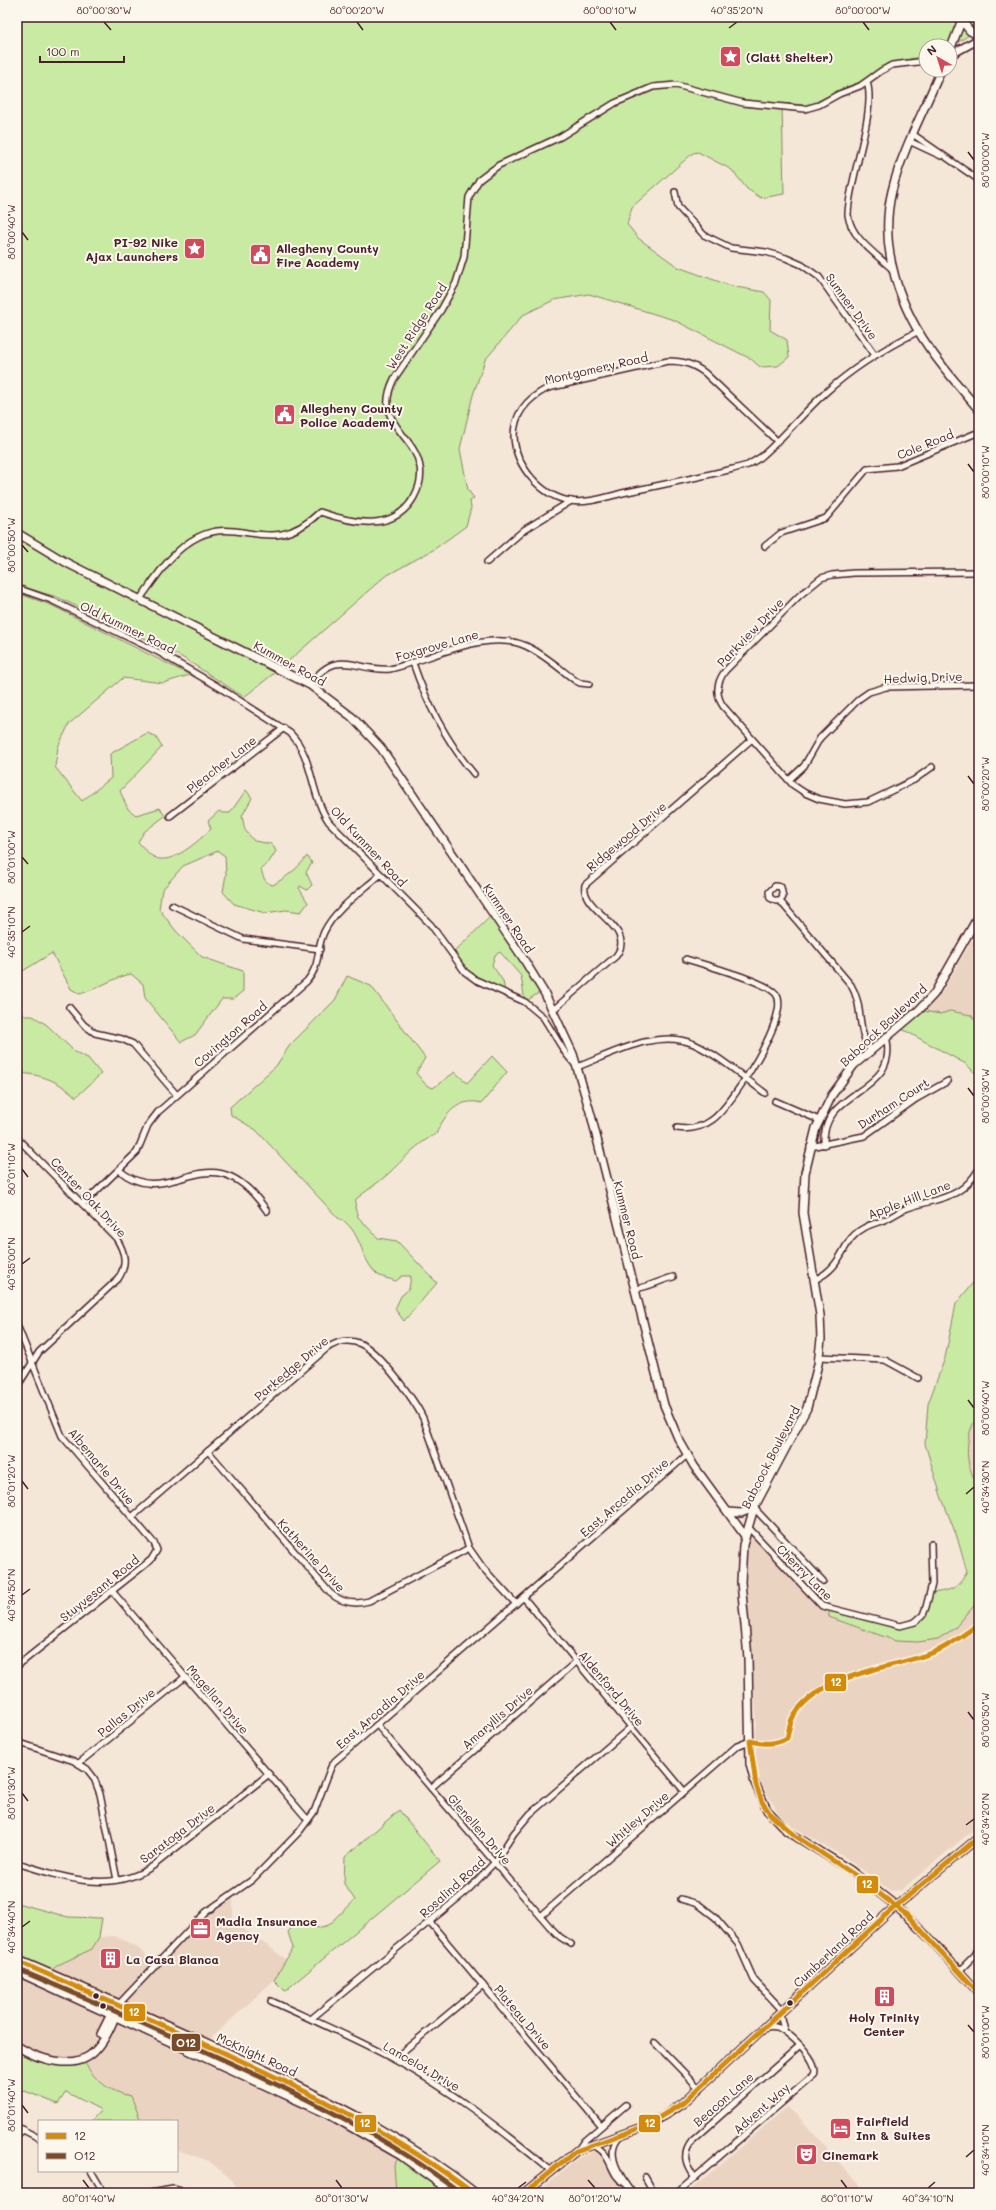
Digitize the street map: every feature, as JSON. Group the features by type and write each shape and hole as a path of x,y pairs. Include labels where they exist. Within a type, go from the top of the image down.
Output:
{"highway":[{"name":"McKnight Road","path":"17,1961 115,2011 349,2123 401,2154 455,2193"},
{"name":"McKnight Road","path":"17,1970 115,2011 223,2052 358,2117 424,2156 474,2193"}],"main road":[{"path":"962,19 970,31 979,36"},
{"path":"955,38 962,19"},
{"path":"958,51 979,39"},
{"path":"938,78 895,182 889,207 888,243 892,269 919,331 934,356 979,410"},
{"name":"Kummer Road","path":"17,533 61,560 310,685 352,717 381,748 523,958 553,1010 577,1067 591,1115 664,1405 687,1455 745,1536"},
{"name":"Babcock Boulevard","path":"979,915 937,990 919,1010 870,1050 843,1078 819,1120 810,1147 805,1177 803,1213 821,1326 819,1357 815,1382 807,1408 754,1508 745,1536 741,1561 741,1588 748,1658 750,1764 755,1783 767,1810 780,1826 795,1837 850,1870 896,1906 931,1940 979,1993"},
{"path":"728,1512 741,1513 754,1508"},
{"name":"Cumberland Road","path":"524,2193 550,2170 576,2151 591,2144 621,2135 664,2116 700,2089 896,1906 979,1837"},
{"path":"17,2046 38,2057 51,2060 64,2062 83,2058 98,2040 115,2011"}],"street":[{"name":"West Ridge Road","path":"140,599 177,553 188,543 205,534 220,531 281,535 301,528 320,512 352,521 376,523 394,516 408,505 418,488 420,468 416,456 394,425 389,414 387,402 389,391 394,379 441,310 456,283 464,257 469,197 475,184 490,171 560,137 615,103 653,87 676,85 743,103 805,109 819,105 868,82 881,71 892,65 918,62"},
{"path":"868,82 870,88 868,108 848,215 850,224 855,233 892,269"},
{"path":"914,135 932,146 943,156 979,180"},
{"path":"911,142 943,156"},
{"name":"Sumner Drive","path":"675,192 678,207 704,235 731,248 766,252 786,258 802,265 819,277 875,355"},
{"name":"Montgomery Road","path":"777,441 705,373 688,363 668,361 558,385 539,392 524,405 515,424 514,444 522,465 531,478 548,491 571,501 596,499 748,465 761,457 836,383 875,355 919,331"},
{"name":"Cole Road","path":"765,546 781,533 826,518 867,469 898,466 979,432"},
{"path":"487,562 524,530 571,501"},
{"name":"Parkview Drive","path":"932,767 922,776 895,791 860,804 836,804 819,799 798,789 720,702 717,691 719,680 725,671 815,582 832,575 854,573 979,572"},
{"name":"Old Kummer Road","path":"17,588 51,600 154,650 217,686 284,728 296,739 304,752 325,816 380,875 431,925 460,966 470,976 518,998 543,1017 566,1054 577,1067"},
{"name":"Foxgrove Lane","path":"310,685 321,672 335,664 351,662 380,670 413,663 480,642 512,642 532,649 580,683 589,684"},
{"path":"413,663 426,698 438,723 452,747 474,774"},
{"name":"Hedwig Drive","path":"789,780 804,766 820,738 859,699 869,692 886,687 979,684"},
{"name":"Pleacher Lane","path":"170,816 284,728"},
{"name":"Ridgewood Drive","path":"553,1010 616,956 621,946 622,940 618,932 589,898 585,888 587,882 752,739"},
{"name":"Covington Road","path":"83,1204 137,1152 148,1125 154,1116 176,1094 307,981 317,967 324,933 332,920 380,875"},
{"path":"780,901 851,985 858,1002 861,1032 870,1050"},
{"path":"172,905 243,939 320,949"},
{"path":"677,1128 691,1129 713,1120 719,1114 762,1054 780,1004 778,995 760,984 686,959"},
{"path":"69,1007 84,1025 95,1033 122,1039 133,1044 176,1094"},
{"path":"824,1145 823,1136 831,1114 841,1104 879,1077 888,1056 889,1048 886,1036"},
{"path":"577,1067 645,1042 667,1039 695,1045 765,1093"},
{"name":"Durham Court","path":"810,1147 864,1136 916,1099 948,1081"},
{"path":"775,1100 819,1120"},
{"name":"Center Oak Drive","path":"17,1138 83,1204 120,1244 125,1257 124,1268 118,1279 39,1352 31,1362 17,1387"},
{"name":"Apple Hill Lane","path":"814,1280 833,1268 850,1240 862,1228 892,1217 905,1209 951,1196 967,1184 979,1169"},
{"path":"119,1170 132,1179 149,1184 204,1172 222,1173 248,1187 267,1211"},
{"path":"634,1289 652,1286 658,1281 673,1277"},
{"path":"17,1325 31,1362"},
{"name":"Parkedge Drive","path":"132,1516 330,1346 345,1340 362,1344 373,1353 405,1389 419,1410 469,1548 483,1568 516,1604"},
{"path":"819,1357 885,1360 918,1378"},
{"name":"Albemarle Drive","path":"31,1362 62,1436 132,1516"},
{"name":"Katherine Drive","path":"208,1451 330,1593 345,1602 358,1603 369,1601 469,1548"},
{"name":"East Arcadia Drive","path":"115,2011 203,1916 219,1901 252,1880 308,1820 314,1812 331,1767 335,1761 687,1455"},
{"path":"754,1508 823,1581"},
{"name":"Stuyvesant Road","path":"17,1666 112,1591 156,1554 154,1543 132,1516"},
{"name":"Cherry Lane","path":"748,1527 822,1606 900,1626 915,1622 923,1615 926,1608 932,1584 931,1544"},
{"name":"Magellan Drive","path":"112,1591 308,1820"},
{"name":"Aldenford Drive","path":"524,1598 684,1791"},
{"name":"Amaryllis Drive","path":"431,1788 577,1661"},
{"name":"Pallas Drive","path":"79,1763 186,1677"},
{"name":"Glenellen Drive","path":"377,1725 541,1916 560,1937 571,1944"},
{"name":"Rosalind Road","path":"311,2019 468,1890 495,1862 514,1833 530,1814 631,1727"},
{"name":"Whitley Drive","path":"541,1916 737,1746 750,1741"},
{"path":"17,1742 79,1763 90,1773 99,1788 117,1880"},
{"name":"Saratoga Drive","path":"17,1863 80,1881 117,1880 132,1876 153,1866 269,1774"},
{"path":"681,1898 698,1904 715,1917 738,1944 754,1980 782,2012"},
{"name":"Plateau Drive","path":"429,1922 601,2126"},
{"path":"959,1971 975,1955 979,1947"},
{"path":"394,2059 483,1985"},
{"name":"Lancelot Drive","path":"271,2001 394,2059 479,2113 550,2170"},
{"name":"Advent Way","path":"677,2193 814,2075 815,2064 784,2030 782,2012"},
{"path":"766,2027 774,2027 784,2030"},
{"path":"655,2043 700,2089"},
{"name":"Beacon Lane","path":"695,2178 685,2159 687,2150 692,2141 799,2046"},
{"path":"576,2151 601,2126 626,2105"},
{"path":"17,2127 38,2138"},
{"path":"17,2135 23,2130"},
{"path":"621,2135 615,2142 613,2151 615,2163 626,2184"},
{"path":"591,2144 604,2151 616,2176 634,2193"},
{"path":"92,2172 103,2193"},
{"path":"644,2177 654,2193"},
{"path":"150,2193 166,2189 189,2193"}],"shaded area":[{"path":"979,928 979,1026 971,1015 951,1011 940,1014 924,1011 944,989"},
{"path":"979,1414 979,1509 975,1484 968,1461 968,1440 971,1426"},
{"path":"751,1535 821,1607 829,1611 829,1617 896,1641 955,1628 979,1600 979,1825 901,1890 891,1891 846,1858 792,1826 779,1814 761,1784 756,1758 756,1714 746,1582 748,1549"},
{"path":"233,1893 233,1921 287,1960 274,1980 205,2044 47,1974 58,1965 92,1949 99,1937 115,1936 136,1946 156,1965 206,1912"},
{"path":"17,1970 110,2013 100,2036 84,2057 91,2055 115,2015 308,2103 401,2154 394,2165 396,2193 239,2193 232,2180 209,2161 178,2150 178,2120 141,2120 131,2096 119,2094 100,2082 91,2073 83,2058 64,2062 17,2046"},
{"path":"787,2107 799,2117 866,2193 687,2193"},
{"path":"598,2150 603,2156 606,2167 625,2193 536,2193 578,2158"}],"green space":[{"path":"17,17 979,17 979,29 958,42 958,38 918,38 918,57 888,63 863,81 841,89 814,103 804,105 782,103 784,194 761,198 747,189 732,170 698,152 693,153 632,207 627,224 638,238 678,267 731,286 764,292 771,300 770,330 787,340 789,357 778,366 760,367 751,359 674,320 589,294 554,300 523,315 485,360 473,395 460,449 468,490 474,498 470,501 471,508 466,526 433,550 384,577 284,665 270,658 263,664 277,671 244,697 185,659 161,646 57,597 17,585"},
{"path":"17,593 51,605 190,675 163,683 123,678 69,724 58,747 55,767 82,801 111,778 110,754 147,733 155,736 162,747 120,791 128,809 136,815 160,808 165,816 144,832 138,842 150,854 161,859 168,858 184,851 211,829 208,821 219,811 223,813 230,813 246,790 252,798 242,816 245,830 254,841 272,844 276,851 269,862 261,869 263,877 266,881 273,885 283,879 300,865 307,856 312,863 306,872 312,885 307,890 300,886 299,888 308,903 301,912 286,910 265,913 234,904 223,892 226,874 225,856 218,851 183,866 162,890 159,909 176,931 202,957 243,971 243,991 233,999 222,999 195,1035 181,1042 145,998 143,984 131,974 80,994 71,989 52,953 18,974 17,984"},
{"path":"493,914 543,990 525,1002 521,976 500,952 495,955 492,965 503,981 505,992 476,980 452,954"},
{"path":"347,976 371,986 425,1058 416,1073 426,1085 433,1088 455,1072 467,1083 492,1056 507,1072 482,1103 466,1102 453,1109 448,1114 436,1134 417,1147 384,1177 356,1199 355,1208 358,1217 378,1238 397,1241 437,1283 404,1321 395,1309 401,1296 409,1289 411,1276 402,1276 396,1281 378,1275 367,1261 352,1229 338,1218 256,1130 231,1115 230,1107 276,1066 290,1045 335,1000"},
{"path":"17,999 19,1007 25,1016 33,1016 47,1025 75,1052 88,1058 101,1074 76,1097 70,1091 49,1079 17,1073"},
{"path":"924,1011 940,1014 950,1011 971,1015 979,1026 979,1077 966,1064 902,1029"},
{"path":"979,1275 979,1414 969,1436 967,1454 979,1509 979,1600 955,1628 938,1639 918,1642 896,1641 829,1617 829,1611 896,1627 914,1625 921,1619 928,1606 932,1593 949,1590 957,1586 967,1572 957,1537 941,1496 925,1444 928,1404 945,1358 956,1304"},
{"path":"399,1810 440,1861 285,1991 274,1980 293,1948 288,1932 295,1924 307,1920 317,1928 329,1925 355,1900 344,1884 345,1857"},
{"path":"17,1903 68,1917 102,1918 99,1937 92,1949 58,1965 47,1974 17,1961"},
{"path":"17,2046 51,2060 83,2058 91,2072 102,2083 109,2088 131,2096 141,2120 92,2120 101,2110 66,2092 58,2104 17,2088"},
{"path":"401,2154 455,2193 396,2193 394,2165"}],"transit line":[{"name":"12","path":"979,1624 950,1644 932,1653 856,1675 819,1691 804,1703 793,1717 787,1738 778,1742 769,1743 750,1741 756,1785 762,1802 771,1815 797,1837 858,1877 907,1915 979,1993"},
{"name":"12","path":"524,2193 576,2151 645,2126 683,2103 889,1912 979,1837"},
{"name":"12","path":"17,1961 222,2052 320,2099 383,2133 414,2152 473,2193"},
{"name":"O12","path":"17,1969 198,2048 316,2104 347,2120 405,2154 461,2193"}],"place":[{"name":"(Clatt Shelter)","path":"730,57"},
{"name":"PI-92 Nike Ajax Launchers","path":"194,249"},
{"name":"Allegheny County Fire Academy","path":"260,255"},
{"name":"Allegheny County Police Academy","path":"284,415"},
{"name":"Madia Insurance Agency","path":"201,1928"},
{"name":"La Casa Blanca","path":"111,1959"},
{"name":"Holy Trinity Center","path":"884,1996"},
{"name":"Fairfield Inn & Suites","path":"841,2128"},
{"name":"Cinemark","path":"807,2155"}]}
